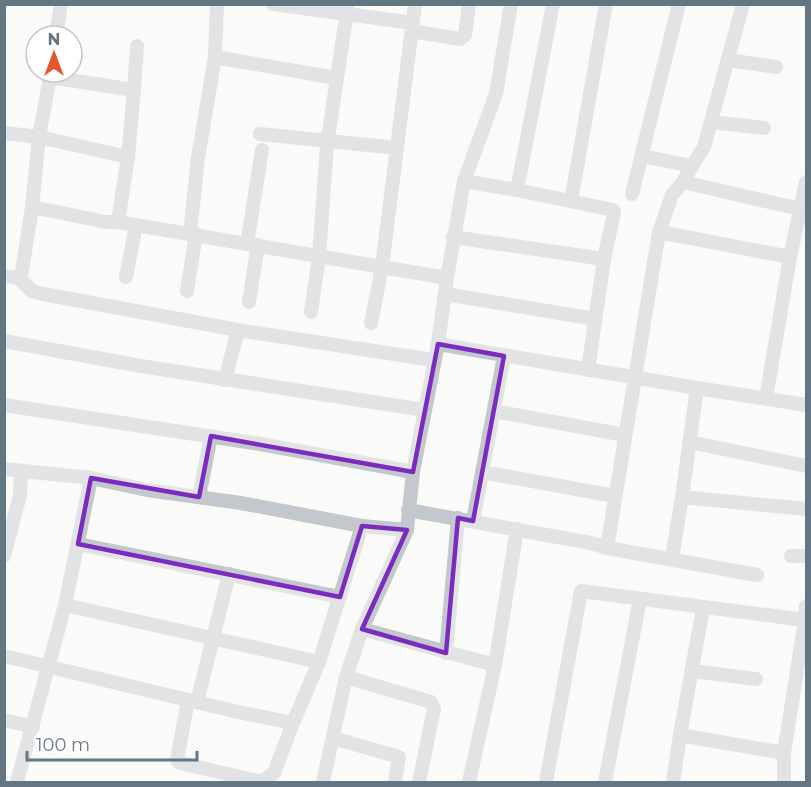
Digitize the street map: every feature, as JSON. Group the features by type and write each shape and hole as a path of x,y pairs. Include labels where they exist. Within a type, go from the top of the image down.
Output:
{"street":[{"path":"58,24 61,4"},
{"path":"187,291 198,158 214,61 217,4"},
{"path":"273,4 347,10 460,39 465,35 469,4"},
{"path":"371,323 382,267 415,4"},
{"path":"323,783 346,677 362,629 407,530 412,472 438,344 453,237 464,181 496,94 511,4"},
{"path":"517,190 553,4"},
{"path":"571,201 606,4"},
{"path":"632,194 679,4"},
{"path":"607,548 659,232 672,195 704,147 743,4"},
{"path":"311,312 319,256 327,148 347,10"},
{"path":"118,222 128,157 137,46"},
{"path":"728,60 777,67"},
{"path":"214,61 336,78"},
{"path":"84,80 134,90"},
{"path":"19,278 32,207 39,137 48,84"},
{"path":"711,122 764,128"},
{"path":"4,133 39,137 128,157"},
{"path":"260,134 327,148 396,154"},
{"path":"249,302 262,150"},
{"path":"642,156 687,174 800,209"},
{"path":"464,181 571,201 613,212 588,370"},
{"path":"766,398 790,257 807,182"},
{"path":"32,207 106,222 193,234 447,278"},
{"path":"126,277 136,225"},
{"path":"659,232 790,257"},
{"path":"453,237 604,259"},
{"path":"4,276 19,278 32,291 43,294 238,330 434,360"},
{"path":"445,294 595,319"},
{"path":"225,380 238,330"},
{"path":"4,341 225,380 424,410"},
{"path":"438,344 807,405"},
{"path":"473,521 504,356"},
{"path":"672,558 697,388"},
{"path":"4,405 211,436 412,472"},
{"path":"494,411 625,435"},
{"path":"199,497 211,436"},
{"path":"690,442 807,466"},
{"path":"4,469 92,478 147,490 362,526 407,530"},
{"path":"4,556 20,495 21,471"},
{"path":"482,472 615,496"},
{"path":"17,783 65,605 92,478"},
{"path":"682,497 807,509"},
{"path":"408,510 757,575"},
{"path":"446,653 458,518"},
{"path":"229,574 213,638 192,701 177,760 180,763 262,782 274,773 319,662 362,526"},
{"path":"469,783 495,665 517,529"},
{"path":"78,544 340,597"},
{"path":"791,556 807,556"},
{"path":"546,783 581,591 703,608 806,613 784,753 784,783"},
{"path":"605,783 640,599"},
{"path":"65,605 319,662"},
{"path":"673,783 703,608"},
{"path":"362,629 495,665"},
{"path":"4,656 293,723"},
{"path":"692,671 756,679"},
{"path":"346,677 431,702 434,709 419,783"},
{"path":"4,720 33,727"},
{"path":"680,735 784,753"},
{"path":"333,738 399,757 395,783"}],"highlighted area":[{"path":"438,344 504,356 473,521 458,518 446,653 362,629 407,530 362,526 340,597 78,544 91,478 199,497 211,436 413,472"}]}
